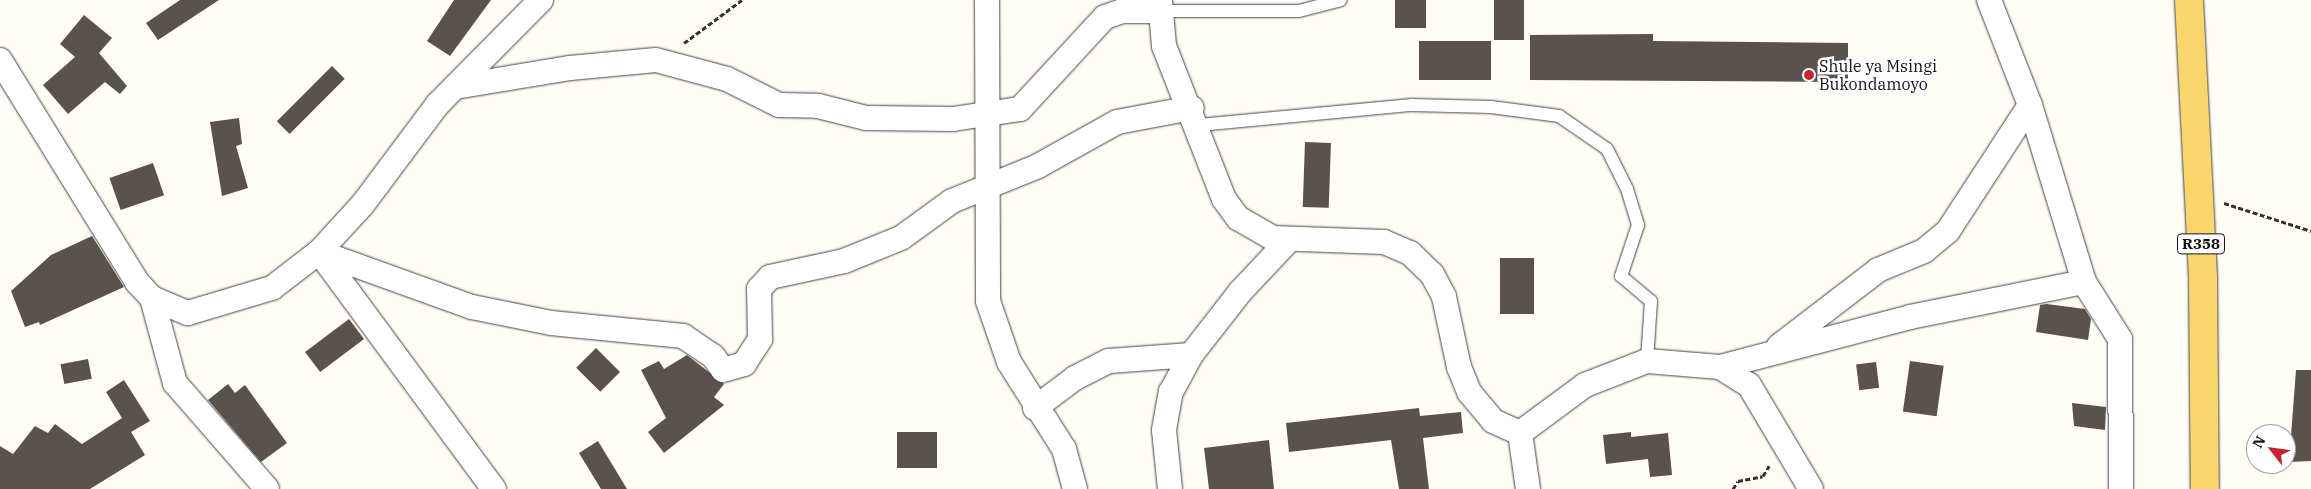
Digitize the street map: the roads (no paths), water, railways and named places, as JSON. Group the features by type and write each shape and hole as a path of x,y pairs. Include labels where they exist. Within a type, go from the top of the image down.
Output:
{"main road":[{"name":"R358","path":"2189,0 2198,194 2205,489"}],"street":[{"path":"152,298 188,312 247,298 272,288 319,252 455,87 541,0"},
{"path":"988,0 986,111 988,301 1009,362 1035,408 1064,449 1075,489"},
{"path":"1989,0 2030,105 2084,282 2120,338 2121,489"},
{"path":"455,87 570,68 656,60 727,78 779,105 914,120 953,119 986,111 1020,109 1104,17 1161,6 1164,46 1195,117 1224,199 1238,218 1272,238 1288,241 1384,242 1410,253 1432,274 1444,297 1459,367 1469,392 1492,421 1520,433"},
{"path":"0,60 152,298 175,383 267,489"},
{"path":"1770,354 1878,270 1924,251 1948,231 2030,105"},
{"path":"319,252 472,307 551,323 683,336 713,356 724,370 744,364 760,340 759,289 770,277 844,261 901,238 944,206 988,184 1038,166 1117,122 1195,117"},
{"path":"1170,489 1164,430 1171,392 1191,355 1240,292 1288,241"},
{"path":"319,252 494,489"},
{"path":"1520,433 1585,386 1647,361 1720,367 1910,316 2084,282"},
{"path":"1035,408 1074,378 1109,361 1191,355"},
{"path":"1720,367 1749,385 1776,426 1811,489"},
{"path":"1520,433 1528,489"}],"lane":[{"path":"1161,6 1298,11 1341,0"},
{"path":"1195,117 1412,106 1491,107 1559,116 1607,149 1627,190 1638,225 1621,276 1651,301 1647,361"}],"place":[{"name":"Shule ya Msingi Bukondamoyo","path":"1809,75"}]}
